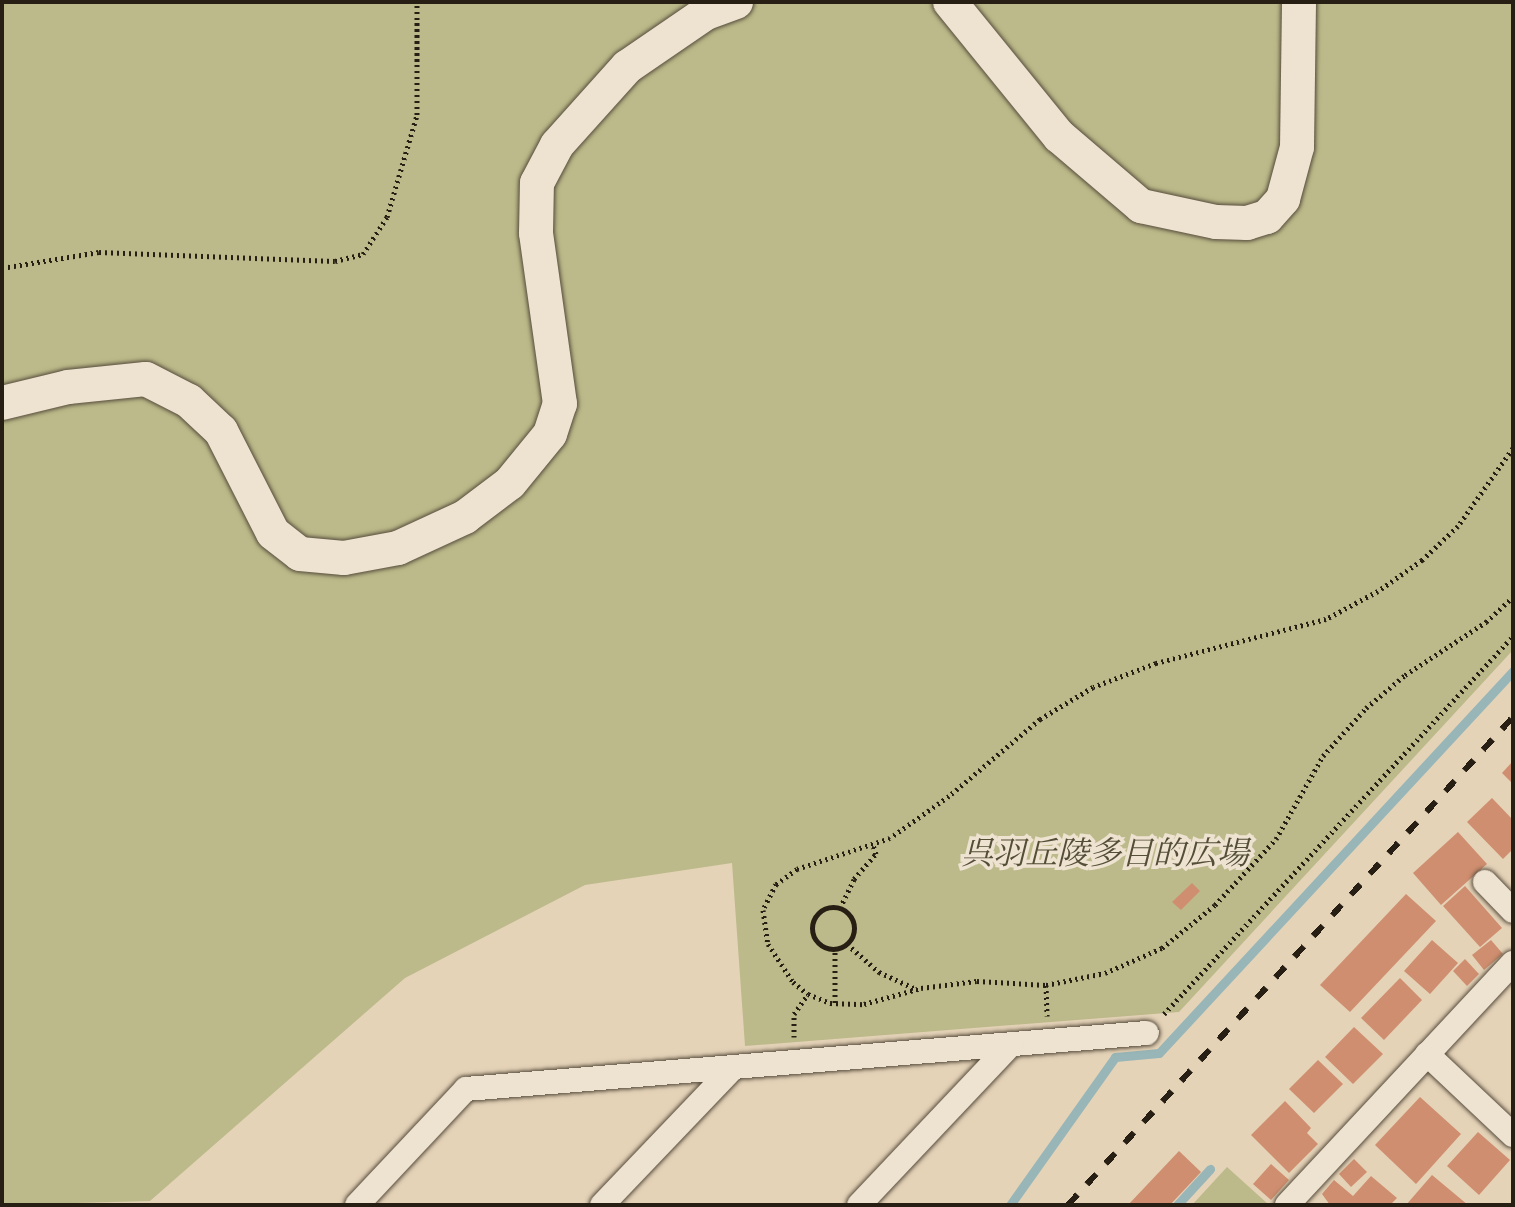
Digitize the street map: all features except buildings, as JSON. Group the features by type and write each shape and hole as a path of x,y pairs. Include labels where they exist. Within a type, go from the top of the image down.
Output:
{"street":[{"path":"2,403 68,387 146,379 189,401 221,431 273,533 300,554 344,558 398,548 465,517 510,483 550,434 560,404 536,233 537,183 550,158 627,67 706,13 736,2"},
{"path":"950,2 1059,136 1141,206 1216,222 1247,223 1267,217 1283,199 1294,158 1299,2"},
{"path":"1485,882 1513,911"},
{"path":"1287,1205 1513,963"},
{"path":"357,1205 466,1089 1147,1033"},
{"path":"859,1205 1011,1044"},
{"path":"1427,1054 1513,1135"},
{"path":"602,1205 733,1068"}],"path":[{"path":"2,268 99,252 335,261 363,254 387,217 417,115 417,2"},
{"path":"1513,448 1458,526 1422,560 1378,591 1326,619 1156,663 1093,687 1040,719 949,796 873,845 797,869 776,884 763,910 768,944 793,982 808,994 835,1003 864,1004 917,989 977,981 1046,985 1105,973 1162,948 1215,905 1276,839 1323,756 1366,708 1405,675 1486,622 1513,597"},
{"path":"1147,1033 1513,636"},
{"path":"840,908 854,879 876,854 873,845"},
{"path":"827,907 840,908 854,924 847,944 835,949 818,942 813,923 827,907"},
{"path":"847,944 879,972 917,989"},
{"path":"835,949 835,1003"},
{"path":"794,1063 794,1014 808,994"}],"green space":[{"name":"呉羽丘陵多目的広場","path":"2,2 1513,2 1513,650 1179,1012 745,1046 732,863 585,885 405,978 150,1201 2,1205"},
{"path":"1227,1167 1268,1204 1192,1205"}],"waterway":[{"path":"1010,1205 1115,1057 1159,1053 1513,671"},
{"path":"1177,1205 1210,1169"}],"railway":[{"path":"1068,1205 1513,717"}]}
